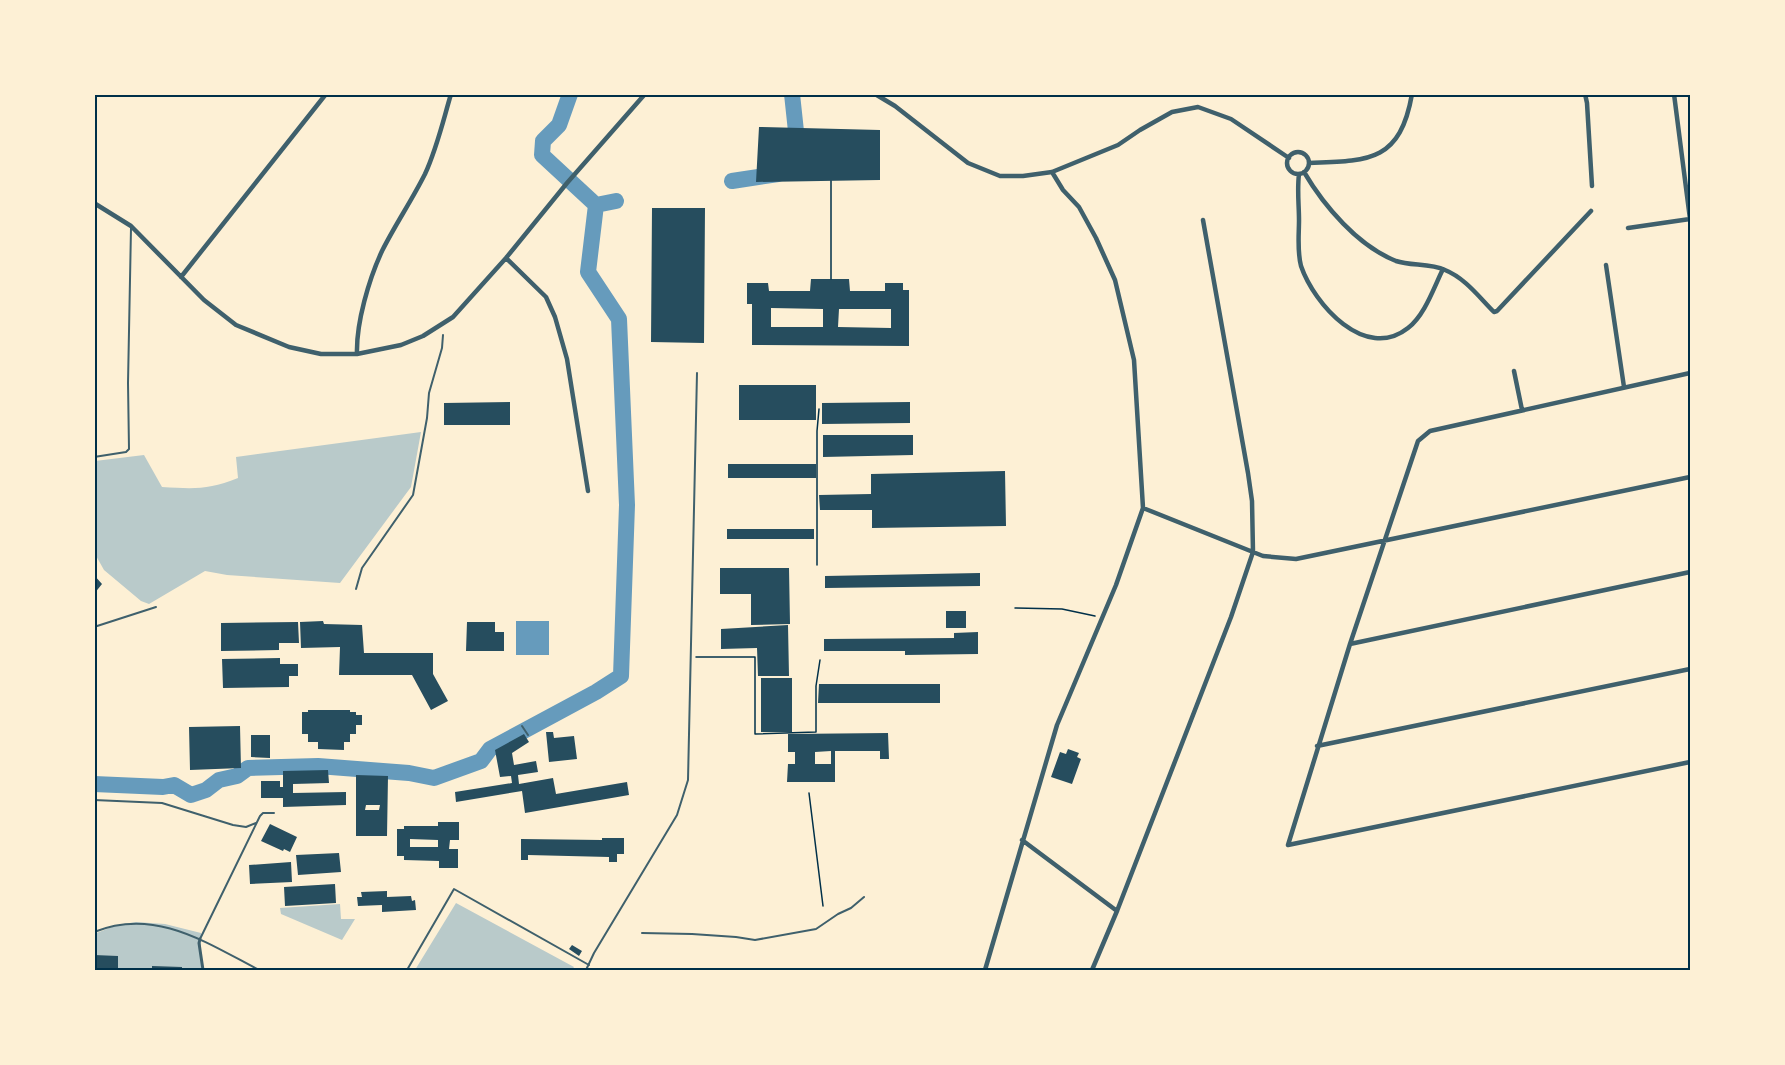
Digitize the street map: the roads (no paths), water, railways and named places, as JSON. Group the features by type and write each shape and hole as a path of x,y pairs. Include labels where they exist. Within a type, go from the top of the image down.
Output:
{"street":[{"path":"181,277 327,94"},
{"path":"357,354 366,296 381,252 424,175 435,150 451,94"},
{"path":"94,203 131,226 204,300 236,326 289,347 321,354 357,354 401,345 442,326 453,317 645,94"},
{"path":"875,94 895,106 968,163 1000,176 1052,172 1118,145 1172,112 1198,107 1231,119 1289,158"},
{"path":"1412,94 1404,126 1386,150 1367,159 1309,163 1301,173 1298,249 1308,284 1321,303 1334,317 1352,330 1367,336 1384,338 1408,328 1417,319 1443,269"},
{"path":"1585,94 1592,186"},
{"path":"1628,228 1690,219 1674,94"},
{"path":"1309,163 1307,157 1301,153 1294,153 1289,158 1288,167 1292,172 1301,173 1337,217 1361,239 1394,260 1443,269 1466,284 1493,311 1497,310 1591,211"},
{"path":"985,970 1057,725 1116,585 1143,508 1134,360 1115,280 1079,207 1063,190 1052,172"},
{"path":"1092,970 1231,617 1253,552 1252,501 1248,472 1203,219"},
{"path":"506,258 546,297 555,317 567,359 588,491"},
{"path":"1606,265 1624,387"},
{"path":"1514,371 1522,410"},
{"path":"1690,373 1430,431 1423,435 1415,447 1350,644 1288,845 1690,762"},
{"path":"1143,508 1253,552 1272,558 1296,559 1690,477"},
{"path":"1350,644 1690,572"},
{"path":"1317,746 1690,669"},
{"path":"1022,840 1117,911"},
{"path":"200,939 203,970"}],"lane":[{"path":"94,457 128,452 129,449 131,226"},
{"path":"356,589 362,568 413,495 427,418 429,393 442,348 443,335"},
{"path":"586,970 677,815 688,780 697,373"},
{"path":"94,627 156,607"},
{"path":"522,726 528,735"},
{"path":"94,800 162,803 233,825 246,827 256,823"},
{"path":"200,939 256,823 263,813 274,813"},
{"path":"407,970 454,890 589,965"},
{"path":"642,933 692,934 755,940 816,929 837,914 851,908 864,897"},
{"path":"94,932 117,924 140,923 168,926 200,939 260,970"}],"water":[{"path":"516,621 549,621 549,655 516,655"}],"waterway":[{"path":"570,94 559,125 543,141 542,155 596,205"},
{"path":"792,94 798,150"},
{"path":"732,181 778,174"},
{"path":"94,784 163,787 174,785 191,795 206,790 219,780 237,776 248,768 318,766 409,773 434,778 481,761 490,749 596,692 621,676 627,505 619,319 588,272 596,205 616,201"}]}
